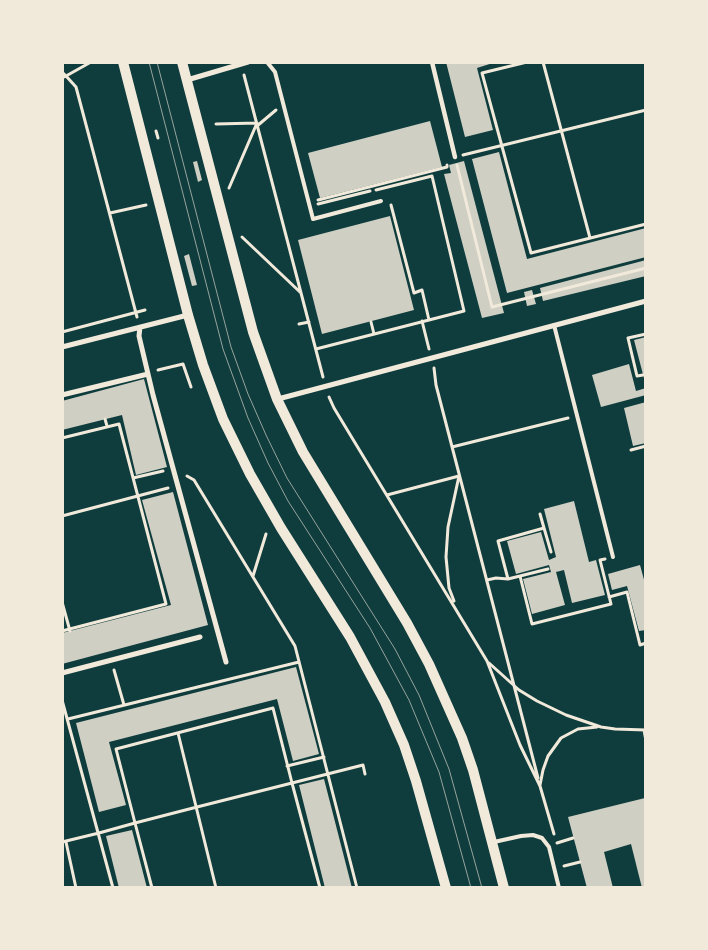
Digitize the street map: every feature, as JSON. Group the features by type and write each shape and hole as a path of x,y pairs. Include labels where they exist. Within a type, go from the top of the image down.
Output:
{"main road":[{"path":"123,62 188,316 203,366 223,419 250,474 281,528 350,637 385,702 404,745 416,781 446,888"},
{"path":"182,62 253,332 277,399 302,452 407,624 429,664 462,738 473,770 504,888"}],"street":[{"path":"186,80 248,62"},
{"path":"432,62 455,157"},
{"path":"277,399 646,301"},
{"path":"62,348 188,316"},
{"path":"140,327 139,336 148,374 226,662"},
{"path":"62,395 148,374"},
{"path":"62,673 200,638"}],"lane":[{"path":"267,62 275,72 313,219 381,201"},
{"path":"554,325 612,557"},
{"path":"493,843 521,836 533,835 542,838 549,847 559,888"}],"path":[{"path":"64,77 91,62"},
{"path":"527,62 482,73 531,253 646,224"},
{"path":"543,62 590,238"},
{"path":"62,72 64,77 76,87 140,327"},
{"path":"244,75 323,377"},
{"path":"229,188 257,124 279,107"},
{"path":"455,157 646,110"},
{"path":"216,124 257,124"},
{"path":"156,130 158,138"},
{"path":"456,164 492,308 646,268"},
{"path":"314,192 316,200 436,170"},
{"path":"310,206 432,176 464,311 316,349"},
{"path":"110,213 147,205"},
{"path":"391,205 407,274 414,293 422,290 429,320"},
{"path":"242,237 301,294"},
{"path":"62,332 145,310"},
{"path":"422,321 429,349"},
{"path":"299,324 309,322"},
{"path":"371,322 374,334"},
{"path":"643,375 637,376 628,338 646,334"},
{"path":"148,374 183,364 191,387"},
{"path":"434,366 436,384 459,476 551,826"},
{"path":"328,393 334,408 457,608 487,661 520,745 540,786"},
{"path":"452,447 576,416"},
{"path":"105,419 107,426"},
{"path":"62,438 120,424 166,604 62,631"},
{"path":"631,450 646,446"},
{"path":"133,478 174,469 194,480 295,646 357,888"},
{"path":"387,495 459,476"},
{"path":"457,608 448,588 446,557 448,527 459,476"},
{"path":"62,516 194,480"},
{"path":"540,514 551,552"},
{"path":"508,579 498,541 544,528"},
{"path":"253,576 266,534"},
{"path":"520,576 532,624 611,604 600,560 612,557"},
{"path":"487,580 496,578 508,579 536,570 548,569"},
{"path":"609,597 626,592 640,645 646,643"},
{"path":"62,602 70,630"},
{"path":"111,660 124,705"},
{"path":"487,661 514,686 545,706 601,727 630,731 645,730 646,740"},
{"path":"68,719 299,662"},
{"path":"62,700 114,888"},
{"path":"152,888 116,749 273,708 320,888"},
{"path":"540,786 548,756 561,738 578,729 601,727"},
{"path":"178,733 216,888"},
{"path":"287,766 324,757"},
{"path":"76,888 64,842 363,765 366,774"},
{"path":"556,843 574,838"},
{"path":"563,866 580,862"}],"building":[{"path":"446,62 496,62 477,68 493,130 465,137"},
{"path":"430,121 442,167 320,198 308,153"},
{"path":"499,152 527,259 646,228 646,257 507,293 472,159"},
{"path":"197,161 202,180 198,182 193,162"},
{"path":"464,161 504,313 482,318 444,174 451,173 449,165"},
{"path":"390,216 414,310 322,334 298,240"},
{"path":"189,254 197,285 192,286 184,256"},
{"path":"646,260 646,276 543,301 540,288"},
{"path":"532,290 536,304 527,306 524,292"},
{"path":"646,337 646,382 645,382 634,340"},
{"path":"629,364 636,391 646,388 646,395 601,407 592,375"},
{"path":"144,379 167,467 136,475 122,415 62,430 62,401"},
{"path":"646,402 646,443 633,446 624,408"},
{"path":"173,492 208,625 62,664 62,633 171,605 142,500"},
{"path":"574,501 589,562 596,560 605,595 572,603 564,570 556,572 565,605 532,614 523,579 551,572 549,565 516,574 507,541 541,532 549,560 556,557 544,509"},
{"path":"640,565 646,587 646,630 639,631 627,586 612,590 608,574"},
{"path":"296,667 319,754 293,761 277,699 109,742 126,805 99,812 76,723"},
{"path":"324,779 352,888 325,888 299,785"},
{"path":"645,798 646,888 642,888 631,844 604,852 613,888 587,888 568,817"},
{"path":"132,830 147,888 119,888 106,836"}],"tram line":[{"path":"149,62 223,349 248,418 268,463 288,501 370,628 409,700 439,772 471,888"},
{"path":"157,62 231,347 248,394 287,478 395,649 419,695 449,769 482,888"}]}
